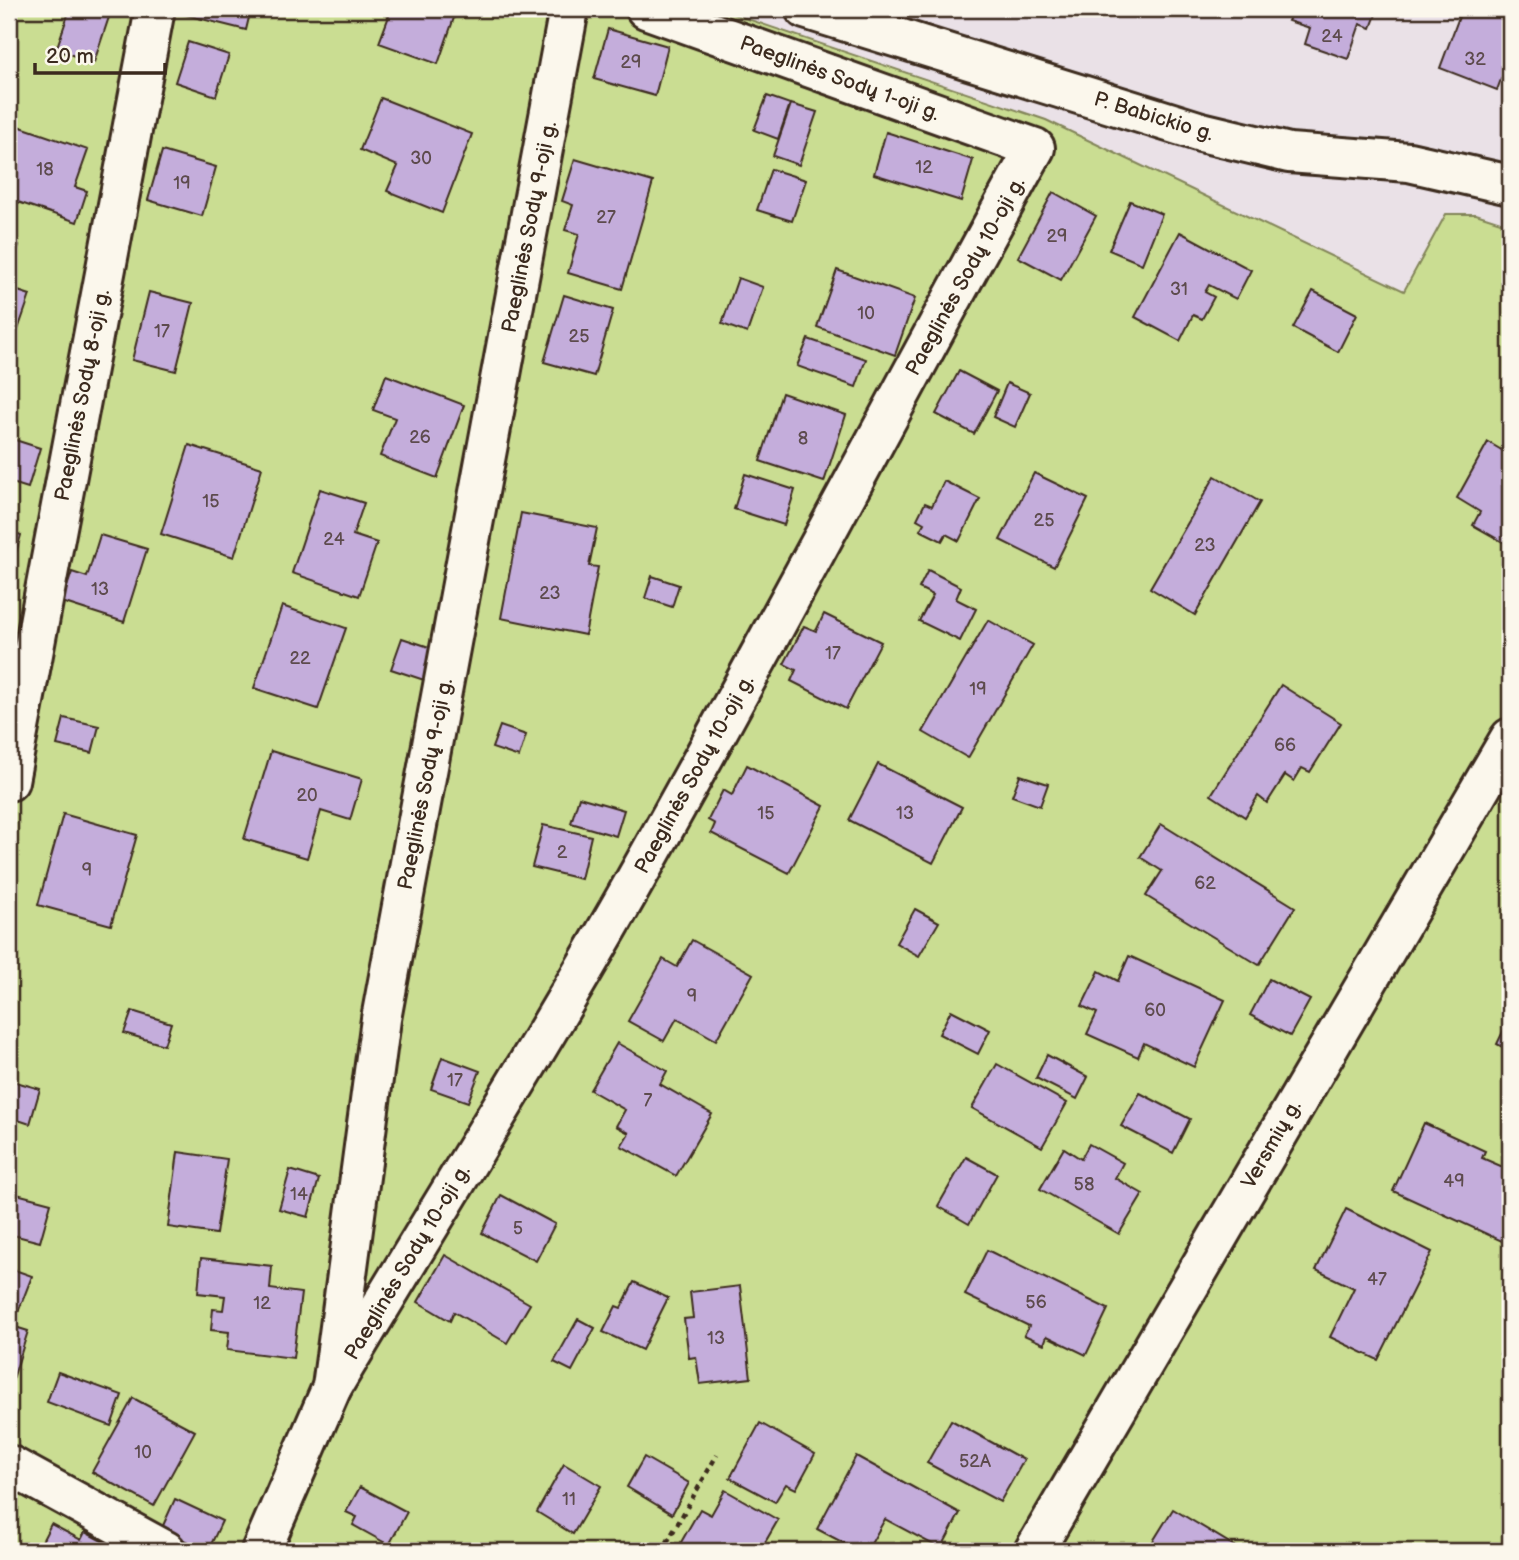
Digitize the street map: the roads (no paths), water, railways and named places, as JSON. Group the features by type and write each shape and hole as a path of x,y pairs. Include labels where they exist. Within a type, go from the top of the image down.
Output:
{"street":[{"name":"Paeglinės Sodų 8-oji g.","path":"9,781 155,9"},
{"name":"Paeglinės Sodų 9-oji g.","path":"261,1551 332,1387 381,1019 569,9"},
{"name":"Paeglinės Sodų 1-oji g.","path":"646,9 1035,148"},
{"name":"P. Babickio g.","path":"805,9 1200,132 1289,153 1409,162 1510,185"},
{"name":"Paeglinės Sodų 10-oji g.","path":"332,1387 649,856 836,519 926,344 1035,148"},
{"name":"Versmių g.","path":"1034,1551 1510,738"},
{"path":"9,1465 166,1551"}]}
